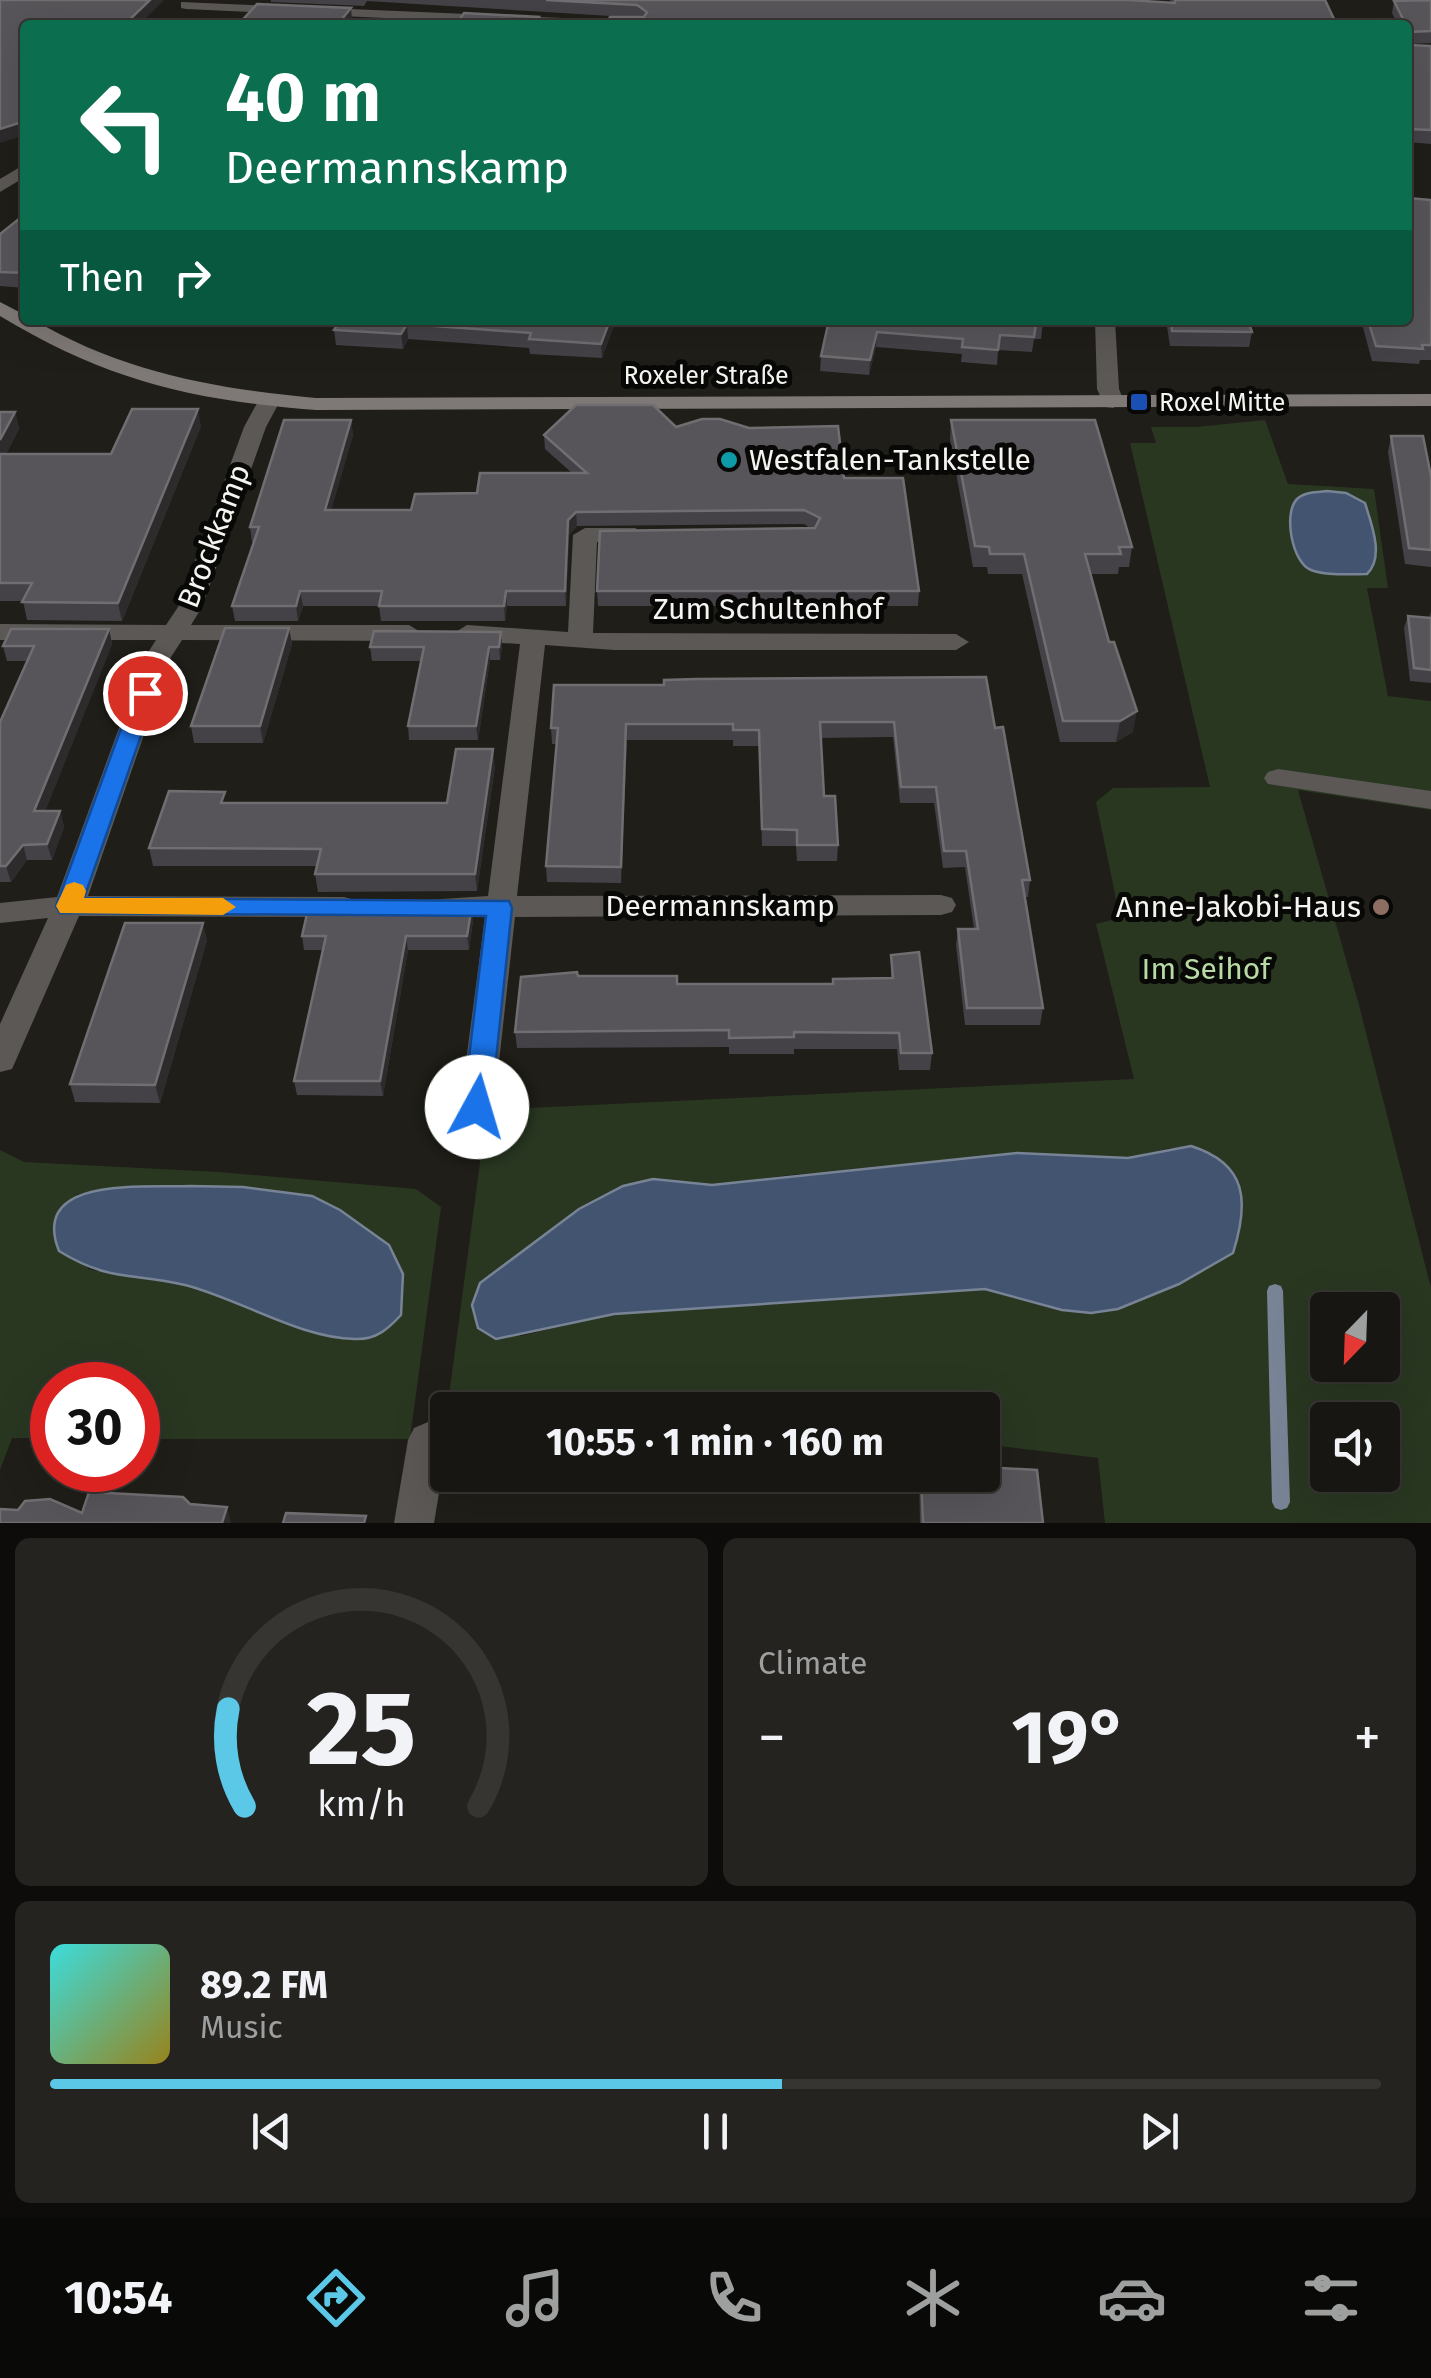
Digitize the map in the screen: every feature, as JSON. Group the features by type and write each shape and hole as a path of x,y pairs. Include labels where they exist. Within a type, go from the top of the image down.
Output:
{"main road":[{"name":"Roxeler Straße","path":"29,325 72,349 121,369 269,400 351,404 1431,400"}],"street":[{"path":"184,7 482,20"},
{"path":"1105,325 1108,389 1113,402"},
{"name":"Brockkamp","path":"0,1060 68,906 158,657 190,607 255,427 269,400"},
{"path":"580,639 586,535 665,535"},
{"name":"Zum Schultenhof","path":"0,632 436,633 580,639 956,642"},
{"path":"477,1107 534,635"},
{"path":"1278,778 1431,800"},
{"name":"Deermannskamp","path":"0,913 68,906 941,906"},
{"path":"414,1523 428,1440"}],"green space":[{"name":"Im Seihof","path":"1265,420 1288,484 1374,489 1388,588 1367,588 1388,696 1431,701 1431,810 1298,790 1359,1005 1431,1288 1431,1523 1105,1523 1098,1458 1000,1446 1000,1392 450,1392 487,1110 1134,1079 1096,924 1120,918 1096,802 1113,788 1210,787 1130,443 1156,443 1151,427","holes":["1170,1148 1212,1153 1240,1182 1179,1284 1118,1309 1091,1313 1062,1310 985,1289 614,1314 520,1336 480,1283 579,1209 623,1186 653,1179 712,1185 798,1174 1128,1158"]},
{"path":"0,1150 24,1162 219,1172 416,1189 441,1207 410,1439 160,1439 160,1362 30,1362 30,1438 12,1438 0,1470","holes":["190,1186 248,1188 304,1197 340,1210 360,1340 295,1324 188,1286 88,1269 77,1194"]}],"water":[{"path":"1346,493 1365,503 1376,549 1367,574 1317,572 1304,566 1299,558 1290,526 1293,506 1303,495"},
{"path":"1191,1146 1224,1163 1234,1174 1242,1201 1233,1253 1179,1284 1118,1309 1091,1313 1062,1310 985,1289 614,1314 496,1339 478,1328 472,1305 480,1283 579,1209 623,1186 653,1179 712,1185 1017,1153 1128,1158"},
{"path":"121,1187 243,1187 312,1196 340,1210 389,1245 403,1274 401,1315 369,1338 334,1337 185,1285 93,1268 59,1251 54,1226 60,1209 75,1198"}],"building":[{"path":"0,0 150,0 129,20 20,20 20,123 0,129"},
{"path":"546,0 1325,0 1334,19 1369,20 608,20 644,17 647,12 637,5"},
{"path":"1431,0 1431,31 1412,32 1412,20 1404,20 1394,1"},
{"path":"257,4 351,8 341,20 243,20"},
{"path":"464,13 539,17 537,20 459,20"},
{"path":"1412,45 1431,46 1431,130 1412,129"},
{"path":"1412,198 1431,200 1431,345 1422,345 1423,349 1376,346 1370,325 1412,325"},
{"path":"20,218 20,273 0,272 0,234"},
{"path":"337,325 406,325 401,334 334,330"},
{"path":"421,325 608,325 601,344 529,339 531,333"},
{"path":"828,325 1036,325 1034,337 1000,335 998,350 962,347 963,339 877,332 870,360 821,356"},
{"path":"1171,325 1250,325 1252,332 1172,331"},
{"path":"576,405 653,405 676,427 702,419 720,419 749,428 838,426 844,478 903,478 919,591 597,591 600,531 815,528 820,518 804,510 576,512 568,520 565,591 506,591 504,606 379,606 382,591 300,591 296,606 232,606 259,527 250,527 284,420 351,420 325,510 411,510 415,494 477,493 480,473 587,473 544,435"},
{"path":"132,409 198,409 118,603 22,602 32,583 0,583 0,454 111,454"},
{"path":"0,412 15,412 0,440"},
{"path":"951,420 1095,420 1132,547 1119,547 1121,554 1085,554 1109,642 1114,642 1137,711 1120,721 1063,721 1024,554 990,554 989,547 975,546"},
{"path":"1391,436 1423,436 1431,476 1431,550 1409,548"},
{"path":"1408,616 1431,618 1431,670 1414,668"},
{"path":"225,628 289,628 260,726 191,726"},
{"path":"11,629 109,629 34,811 60,811 47,844 23,845 6,866 0,866 0,722 34,646 3,646"},
{"path":"374,631 501,632 499,647 489,647 476,726 408,726 424,647 370,647"},
{"path":"986,677 995,728 1003,727 1030,880 1022,880 1043,1008 967,1008 958,929 978,929 966,851 944,851 936,787 901,787 894,722 820,722 824,796 835,796 838,845 797,845 797,830 762,829 759,730 733,730 733,724 626,724 621,867 546,866 558,728 551,728 554,685 664,685 664,680 697,679"},
{"path":"456,749 493,749 475,874 315,874 321,849 149,848 169,791 225,792 221,803 447,803"},
{"path":"309,905 472,905 467,936 406,936 380,1081 294,1081 326,936 302,936"},
{"path":"125,923 203,923 155,1085 70,1084"},
{"path":"919,952 932,1053 901,1053 899,1033 794,1032 794,1037 729,1038 729,1030 515,1032 521,977 577,972 578,976 677,976 677,984 833,984 833,979 893,978 891,955"},
{"path":"1000,1468 1037,1470 1043,1523 923,1523 922,1492 1000,1492"},
{"path":"89,1492 183,1497 190,1504 227,1507 222,1523 0,1523 0,1509 18,1510 25,1501 50,1499 82,1513"},
{"path":"286,1513 366,1516 364,1523 283,1523"}],"waterway":[{"path":"1275,1291 1281,1502"}],"slow traffic":[{"path":"74,891 68,906 223,907"}],"place":[{"name":"Roxel Mitte","path":"1139,402"},
{"name":"Westfalen-Tankstelle","path":"729,460"},
{"name":"Anne-Jakobi-Haus","path":"1381,907"}],"route":[{"path":"145,693 68,906 500,908 477,1107"}]}
